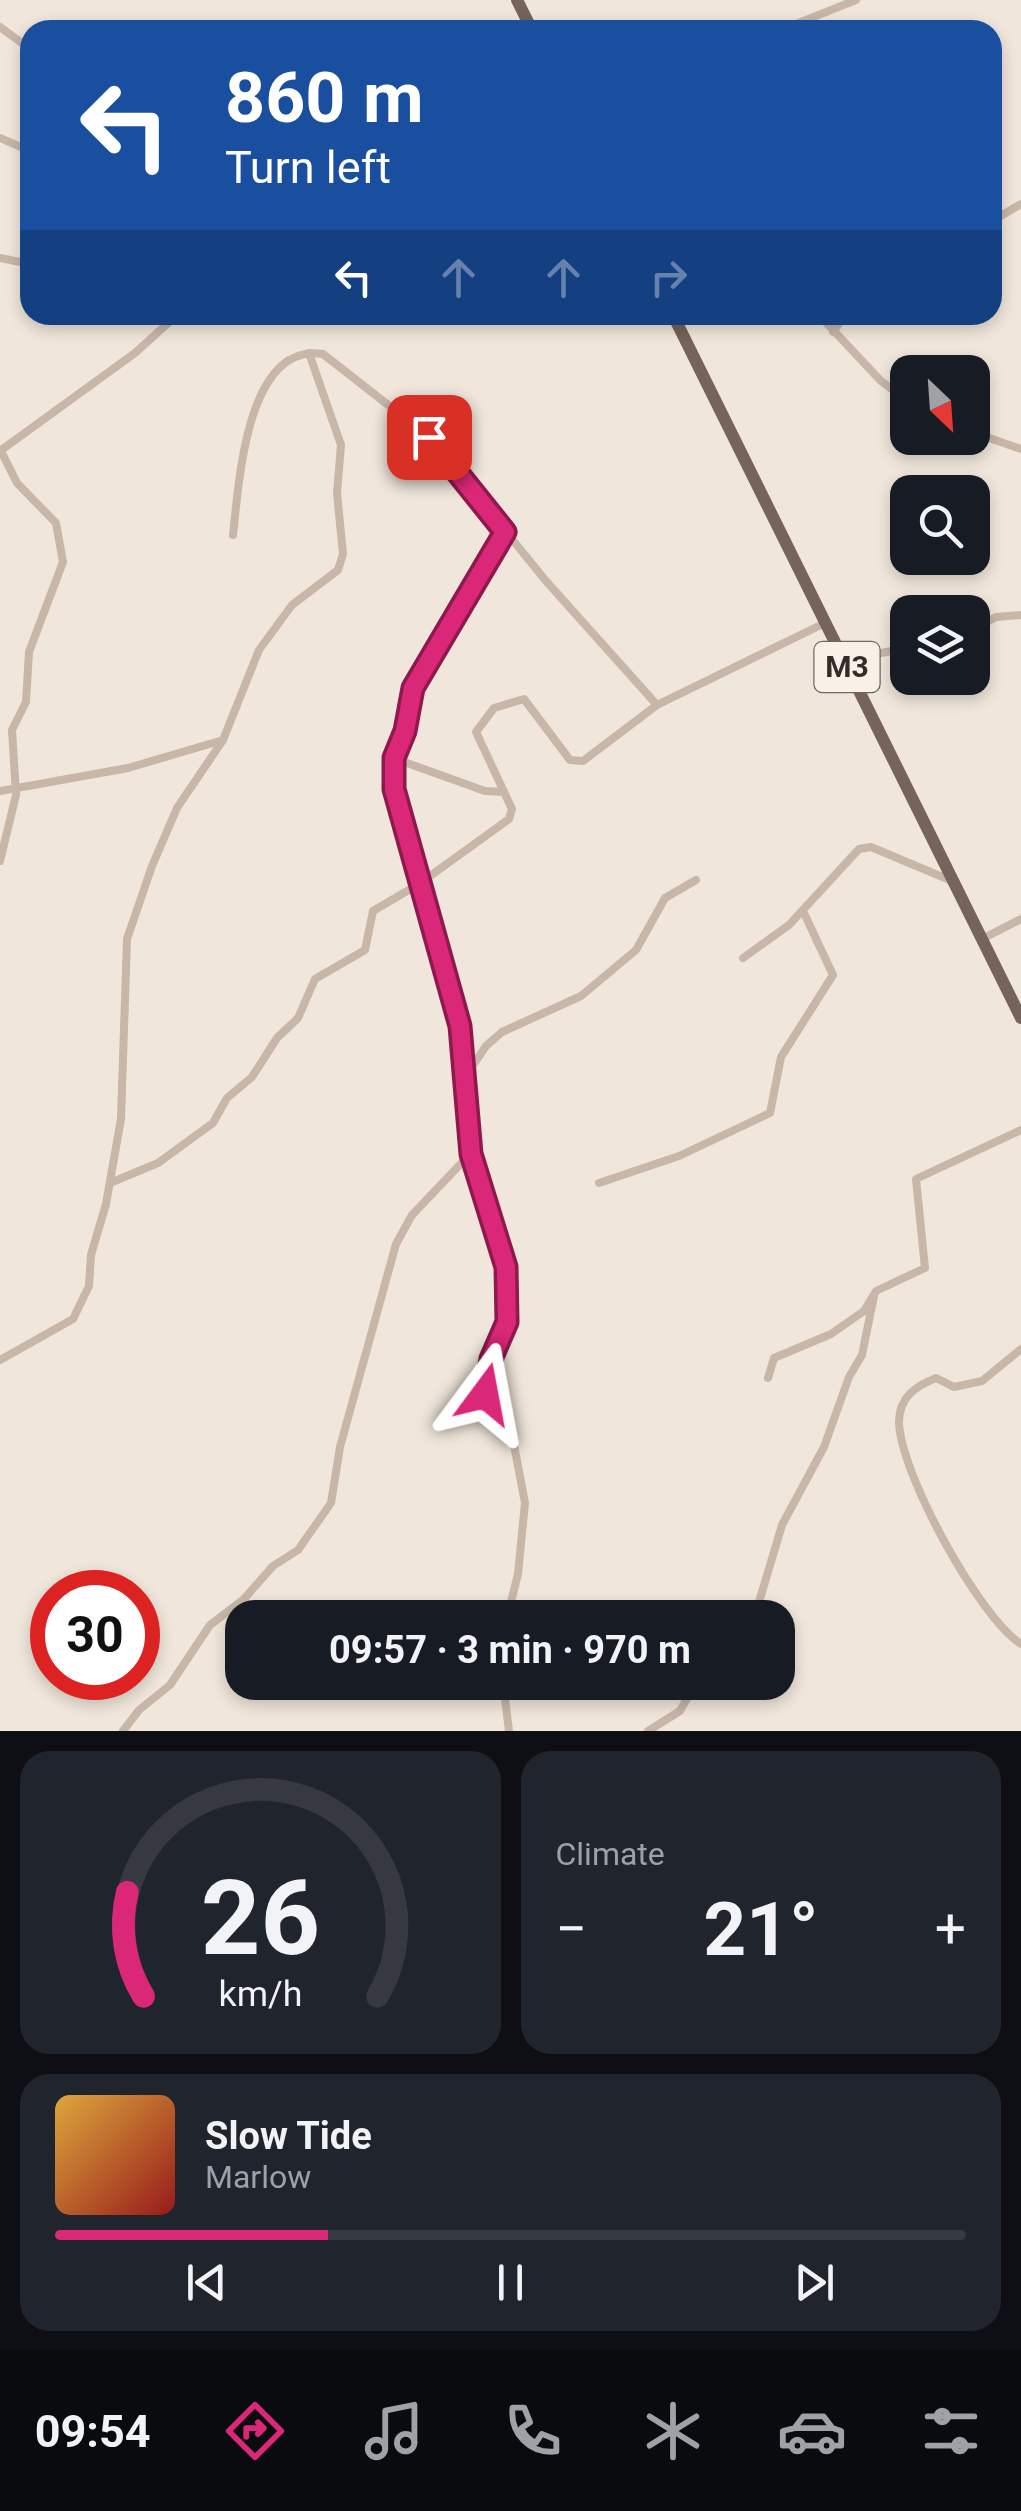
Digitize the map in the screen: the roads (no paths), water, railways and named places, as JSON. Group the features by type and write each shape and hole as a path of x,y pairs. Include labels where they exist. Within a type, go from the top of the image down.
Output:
{"main road":[{"name":"M3","path":"678,325 1021,1018"}],"street":[{"path":"806,20 856,0"},
{"path":"0,861 10,835 16,789 12,730 26,702 29,652 63,562 56,523 17,483 0,451 166,325"},
{"path":"827,325 890,385"},
{"path":"832,332 837,325"},
{"path":"233,534 260,394 274,370 310,354 323,354 429,437 505,532 656,705"},
{"path":"0,1360 66,1325 82,1307 120,1119 128,933 178,808 223,740 259,650 292,605 334,577 343,554 337,493 342,446 310,354"},
{"path":"990,438 1021,449"},
{"path":"505,532 447,637 419,674 394,758 394,789 460,1026 471,1154 506,1275 507,1322 491,1359 485,1394 514,1445 525,1503 512,1600"},
{"path":"990,621 1021,615"},
{"path":"110,1183 158,1163 213,1123 227,1098 252,1078 278,1038 298,1018 319,975 365,950 373,912 420,884 508,820 512,808 476,732 494,708 516,698 530,704 576,762 656,705 825,622"},
{"path":"844,660 890,651"},
{"path":"0,792 128,768 223,740"},
{"path":"394,758 485,791 504,792"},
{"path":"742,958 802,912 864,847 952,881"},
{"path":"465,1077 502,1032 581,996 636,950 665,898 696,880"},
{"path":"599,1184 679,1156 770,1113 781,1056 833,974 802,912"},
{"path":"982,940 1021,919"},
{"path":"768,1378 774,1358 842,1328 864,1311 880,1288 916,1274 927,1264 916,1179 1021,1130"},
{"path":"123,1731 138,1710 170,1685 210,1625 243,1600 273,1566 304,1544 332,1503 340,1446 396,1244 412,1215 471,1154"},
{"path":"760,1600 782,1525 824,1447 849,1377 862,1355 874,1296"},
{"path":"1021,1348 982,1381 954,1387 936,1378 916,1387 906,1395 899,1420 944,1545 1021,1644"},
{"path":"505,1700 509,1731"},
{"path":"648,1731 680,1711 686,1700"}]}
